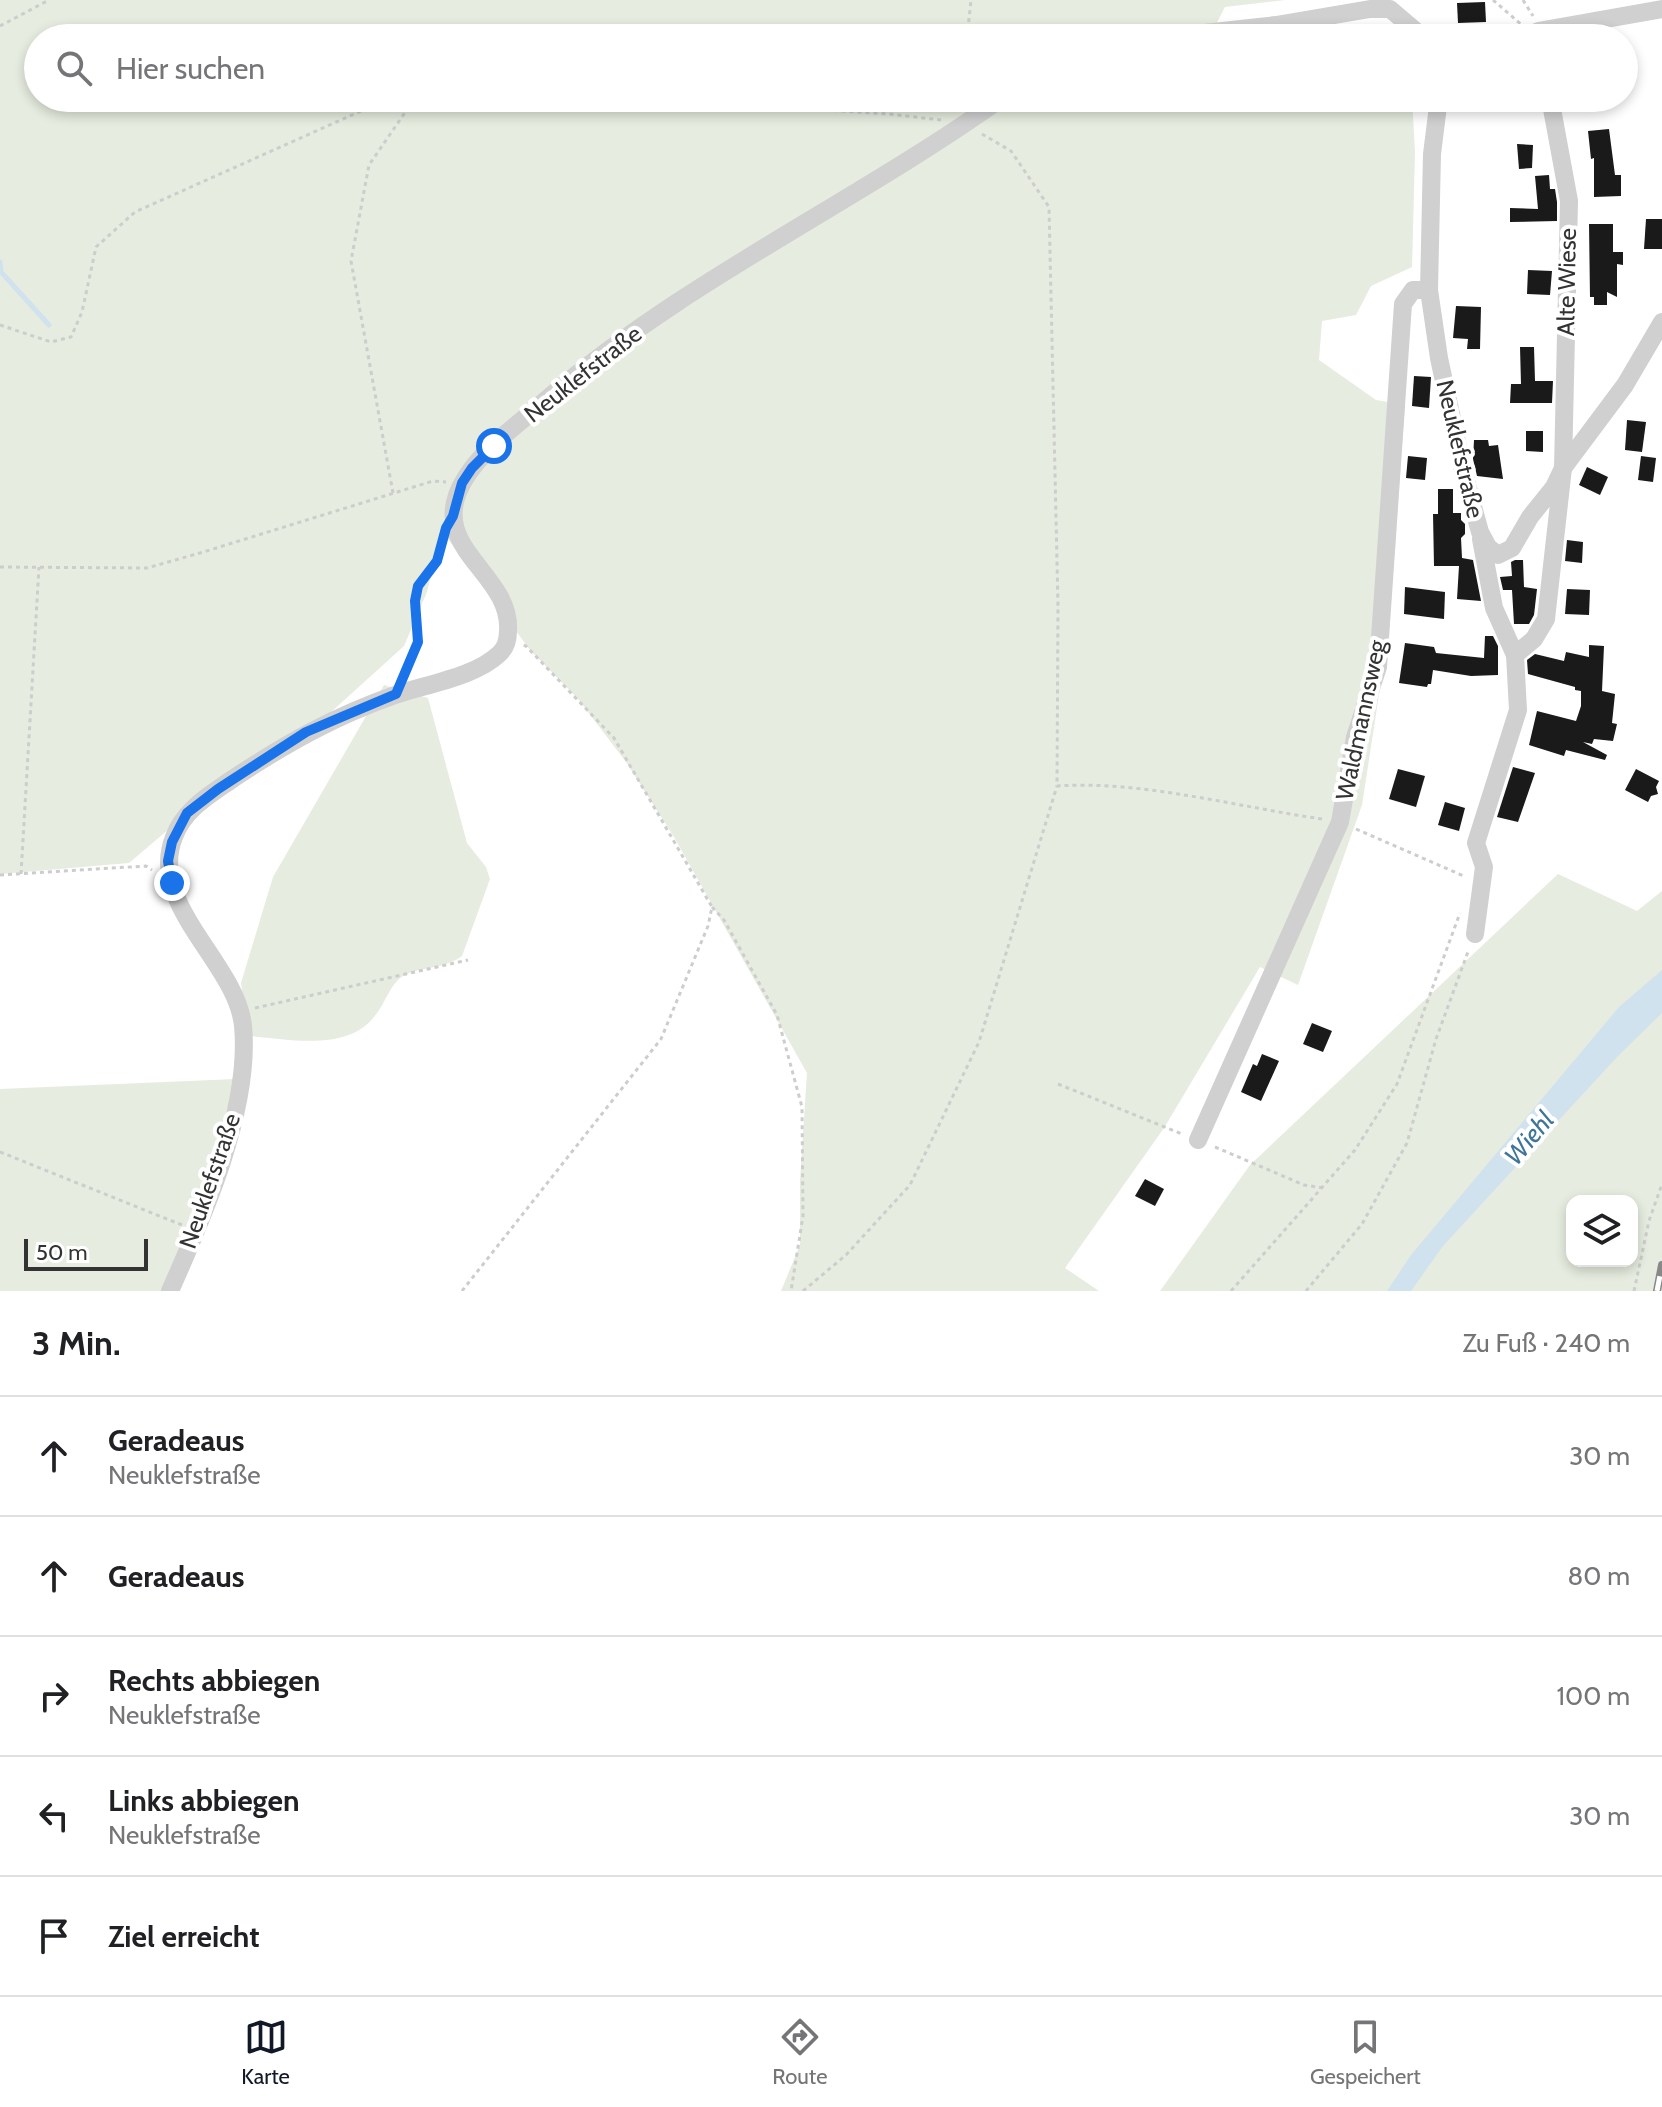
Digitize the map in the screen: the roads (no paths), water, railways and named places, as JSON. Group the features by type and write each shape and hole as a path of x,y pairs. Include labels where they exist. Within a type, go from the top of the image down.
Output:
{"street":[{"path":"1282,24 1370,9 1390,9 1408,24"},
{"path":"1588,24 1662,9"},
{"name":"Neuklefstraße","path":"170,1291 197,1231 234,1121 243,1065 243,1025 237,1000 183,910 172,883 168,861 172,842 187,813 306,732 396,694 480,668 503,652 507,642 508,612 454,531 453,516 462,483 472,468 571,379 681,298 898,168 982,112"},
{"name":"Neuklefstraße","path":"1437,112 1432,154 1429,290 1442,373 1463,470 1480,532 1488,547 1498,555 1512,548 1530,517 1554,487 1563,468 1625,385 1662,322"},
{"name":"Alte Wiese","path":"1515,655 1534,639 1546,619 1563,468 1569,201 1553,112"},
{"name":"Waldmannsweg","path":"1198,1140 1340,822 1355,737 1378,667 1403,304 1413,290 1429,290"},
{"path":"1475,934 1484,867 1476,843 1518,710 1515,655 1494,608 1480,532"}],"water":[{"name":"Wiehl","path":"1662,970 1662,1013 1617,1057 1443,1246 1411,1291 1387,1291 1411,1255 1619,1007"}],"waterway":[{"path":"0,262 1,272 49,325"}],"railway":[{"path":"1657,1291 1662,1265"}]}
